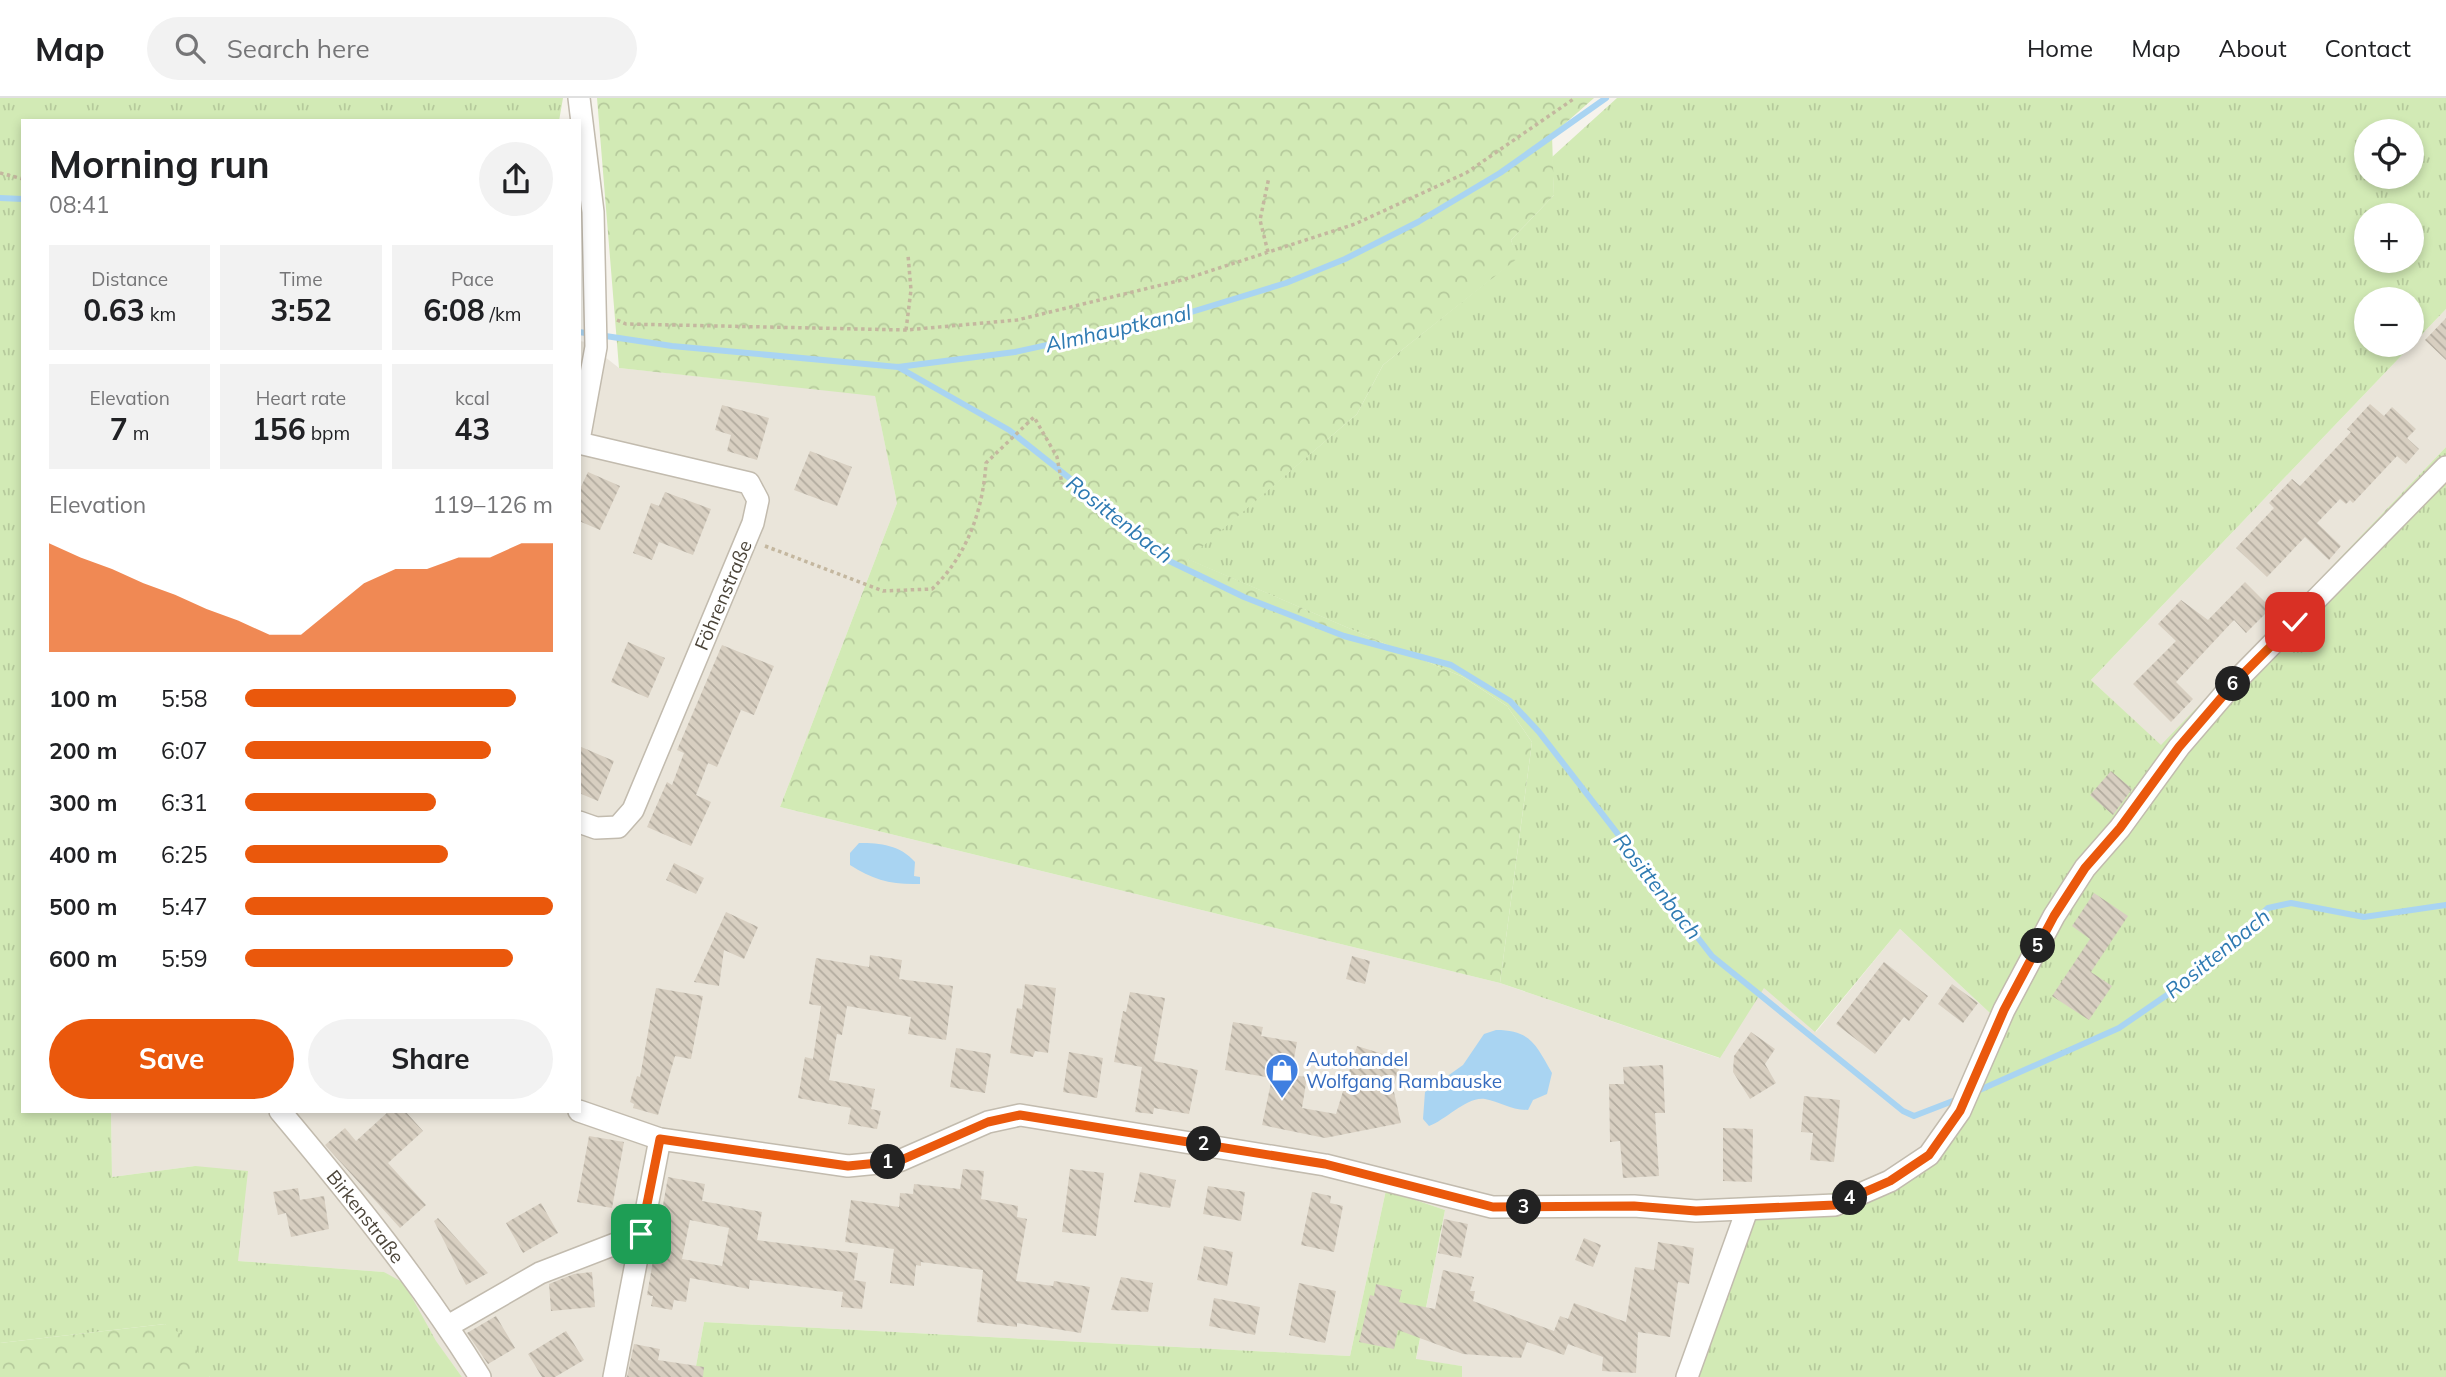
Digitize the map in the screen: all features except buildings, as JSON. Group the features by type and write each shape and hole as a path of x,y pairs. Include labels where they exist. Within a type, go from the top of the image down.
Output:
{"street":[{"path":"581,125 593,212 587,275 595,314 596,347 584,393 581,422"},
{"name":"Föhrenstraße","path":"581,442 749,483 758,500 747,539 633,810 618,827 596,828 581,823"},
{"path":"581,1112 660,1139 848,1166 899,1161 988,1122 1020,1115 1325,1164 1493,1207 1634,1206 1696,1211 1835,1205 1890,1181 1929,1155 1960,1111 2004,1010 2054,916 2085,868 2120,828 2179,747 2234,683 2446,467"},
{"name":"Birkenstraße","path":"282,1113 367,1215 449,1326 480,1377"},
{"path":"614,1377 660,1139"},
{"path":"1687,1377 1747,1210"},
{"path":"449,1326 540,1273 621,1239 641,1234"}],"path":[{"path":"595,314 626,324 906,330 1017,320 1182,280 1355,224 1466,173 1575,98"},
{"path":"0,173 21,178"},
{"path":"1268,252 1261,220 1269,177"},
{"path":"906,330 911,290 908,255"},
{"path":"747,539 883,592 932,589 950,572 965,545 984,496 986,463 1034,417 1057,457 1062,484"}],"shaded area":[{"path":"2446,309 2446,447 2161,746 2091,680 2400,357 2424,357 2424,332"},
{"path":"581,341 586,342 619,368 875,395 897,503 780,807 1500,983 1719,1058 1764,987 1816,1032 1900,929 1991,1014 1958,1092 1930,1141 1876,1177 1816,1198 1732,1235 1683,1377 1462,1377 1462,1366 1416,1360 1445,1210 1386,1190 1350,1356 704,1322 694,1377 462,1377 384,1272 238,1261 195,1166 112,1177 111,1113 581,1113"}],"green space":[{"path":"0,98 563,98 559,119 21,119 21,1113 111,1113 112,1177 195,1166 248,1171 238,1261 384,1272 404,1283 436,1341 462,1377 210,1377 165,1324 0,1343"},
{"path":"597,98 1594,98 1552,135 1554,195 1511,240 1518,258 1383,365 1357,414 1188,559 1463,677 1507,706 1532,742 1500,983 780,807 897,503 875,396 619,368"},
{"path":"1617,98 2446,98 2446,309 2424,332 2424,287 2354,287 2354,357 2401,357 2091,680 2161,745 2446,447 2446,1377 1683,1377 1732,1235 1737,1197 1816,1198 1876,1177 1930,1141 1958,1092 1991,1014 1900,929 1815,1032 1764,988 1720,1058 1500,983 1532,742 1507,706 1463,677 1187,559 1357,414 1383,365 1517,258 1511,240 1554,195 1552,157"},
{"path":"1386,1190 1445,1210 1416,1359 1462,1366 1462,1377 694,1377 704,1322 1350,1356"},
{"path":"165,1324 192,1341 210,1377 0,1377 0,1343"}],"water":[{"path":"859,843 882,845 909,856 915,862 914,876 920,877 920,884 900,884 883,880 850,865 850,853"},
{"path":"1496,1030 1525,1036 1536,1047 1552,1073 1547,1094 1533,1100 1528,1110 1478,1099 1429,1126 1423,1119 1425,1092 1463,1065 1484,1034"}],"waterway":[{"name":"Almhauptkanal","path":"581,332 672,346 898,367 1015,352 1175,317 1286,283 1345,259 1418,222 1500,173 1606,98"},
{"name":"Almhauptkanal","path":"0,198 21,199"},
{"name":"Rosittenbach","path":"898,367 1009,430 1111,511 1161,557 1244,597 1344,636 1451,665 1510,701 1539,732 1712,956 1903,1111 1914,1116 1958,1099"},
{"name":"Rosittenbach","path":"1975,1092 2119,1028 2196,975 2268,908 2291,903 2364,917 2446,905"}],"place":[{"name":"Autohandel Wolfgang Rambauske","path":"1282,1100"}],"route":[{"path":"641,1234 660,1139 848,1166 899,1161 988,1122 1020,1115 1052,1118 1325,1164 1493,1207 1634,1206 1696,1211 1835,1205 1890,1181 1929,1155 1960,1111 2004,1010 2054,916 2085,868 2120,828 2179,747 2234,683 2295,622"}]}
